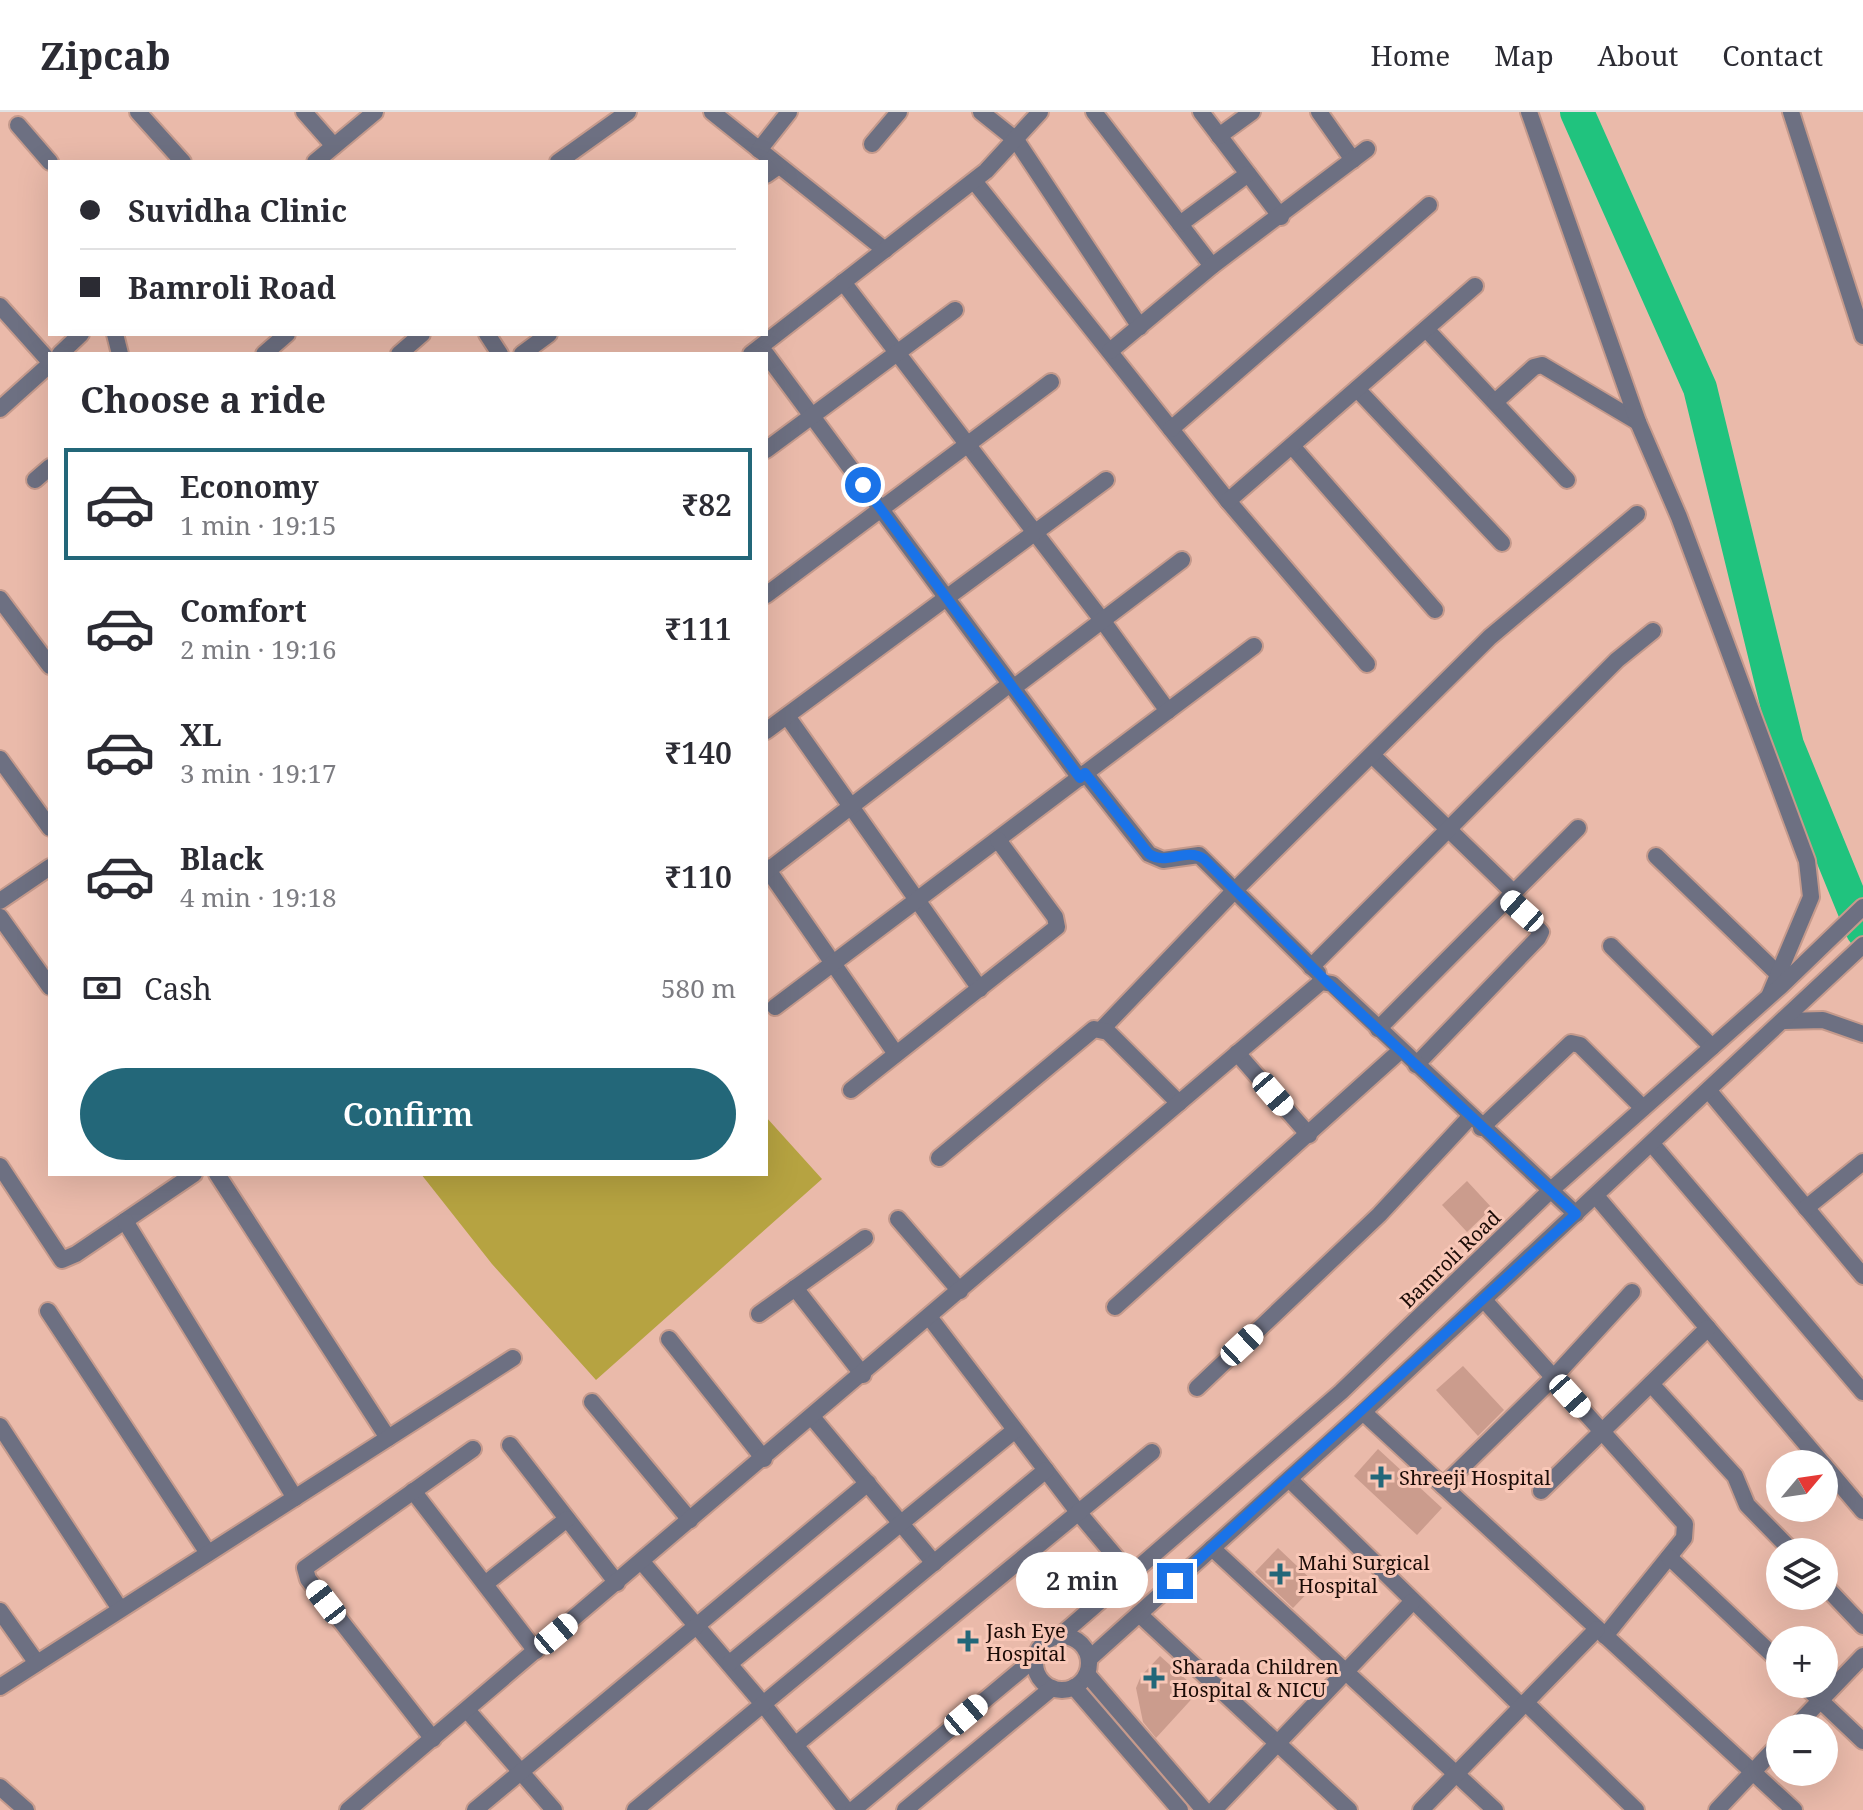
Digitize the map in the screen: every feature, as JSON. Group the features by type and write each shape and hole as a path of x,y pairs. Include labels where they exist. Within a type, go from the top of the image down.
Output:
{"street":[{"path":"138,112 181,160"},
{"path":"304,112 334,146"},
{"path":"317,160 375,112"},
{"path":"561,160 628,112"},
{"path":"712,112 759,150 765,160"},
{"path":"759,150 789,112"},
{"path":"872,144 899,112"},
{"path":"981,112 1016,140 1140,327"},
{"path":"761,352 843,282 974,181 1040,112"},
{"path":"1094,112 1212,266"},
{"path":"1201,112 1281,217"},
{"path":"1219,136 1252,112"},
{"path":"1319,112 1353,160"},
{"path":"1529,112 1638,422 1679,517 1807,861 1811,897 1776,985 1656,856"},
{"path":"1791,112 1863,336"},
{"path":"18,125 48,160"},
{"path":"1110,351 1212,266 1281,217 1367,149"},
{"path":"772,171 885,250"},
{"path":"1180,224 1248,174"},
{"path":"974,181 1228,501 1367,664"},
{"path":"1171,429 1429,205"},
{"path":"843,282 1168,711"},
{"path":"1228,501 1475,286"},
{"path":"0,306 48,361"},
{"path":"768,449 955,310"},
{"path":"1426,329 1567,480"},
{"path":"62,352 79,336"},
{"path":"401,352 420,336"},
{"path":"525,352 546,336"},
{"path":"768,361 1012,686 1082,776 1149,854 1163,860 1199,855 1311,967 1576,1214"},
{"path":"0,409 48,365"},
{"path":"1495,402 1534,367 1542,365 1551,367 1638,422"},
{"path":"768,593 1051,382"},
{"path":"1357,389 1502,543"},
{"path":"1292,446 1435,610"},
{"path":"35,480 48,469"},
{"path":"980,989 852,806 773,722 1106,480"},
{"path":"939,1158 1087,1034 1102,1029 1235,890 1490,637 1637,514"},
{"path":"768,869 1182,560"},
{"path":"0,599 48,663"},
{"path":"1311,967 1617,660 1653,631"},
{"path":"775,1007 1254,646"},
{"path":"1373,756 1450,828 1539,928 1538,938 1416,1065"},
{"path":"0,759 48,825"},
{"path":"1378,1029 1578,828"},
{"path":"851,1090 1057,927 1055,917 998,840"},
{"path":"0,901 48,868"},
{"path":"768,871 896,1054"},
{"name":"Bamroli Road","path":"1061,1635 1341,1392 1551,1190 1863,907"},
{"path":"0,917 48,984"},
{"path":"1074,1687 1088,1666 1139,1614 1363,1412 1863,945"},
{"path":"1611,946 1712,1047"},
{"path":"348,1810 930,1318 1314,986 1327,982"},
{"path":"1789,1016 1823,1020 1863,1034"},
{"path":"1102,1029 1179,1103"},
{"path":"1197,1388 1475,1123 1571,1043 1580,1045 1643,1108"},
{"path":"1115,1307 1400,1051"},
{"path":"1237,1053 1309,1135"},
{"path":"1709,1091 1806,1208 1860,1267"},
{"path":"1652,1144 1863,1392"},
{"path":"1806,1208 1863,1162"},
{"path":"0,1166 62,1260 68,1259 189,1176"},
{"path":"218,1176 388,1438"},
{"path":"1596,1196 1812,1450"},
{"path":"898,1219 960,1291"},
{"path":"125,1221 295,1498"},
{"path":"759,1314 865,1238"},
{"path":"795,1288 863,1375"},
{"path":"1443,1486 1554,1377 1632,1292"},
{"path":"1421,1810 1523,1704 1601,1632 1684,1538 1685,1524 1484,1300"},
{"path":"48,1311 208,1553"},
{"path":"930,1318 1078,1512 1131,1575"},
{"path":"1541,1491 1708,1328"},
{"path":"669,1339 764,1459"},
{"path":"0,1687 513,1358"},
{"path":"1651,1384 1735,1476 1747,1505 1779,1538"},
{"path":"592,1402 690,1520"},
{"path":"1363,1412 1794,1810"},
{"path":"812,1417 934,1563"},
{"path":"0,1426 120,1609"},
{"path":"730,1663 1015,1430"},
{"path":"510,1445 617,1583"},
{"path":"433,1739 305,1573 308,1563 473,1449"},
{"path":"795,1745 1152,1452"},
{"path":"635,1810 1046,1470"},
{"path":"1289,1479 1413,1601 1636,1810"},
{"path":"1838,1481 1863,1511"},
{"path":"475,1810 868,1483"},
{"path":"413,1491 536,1651"},
{"path":"485,1584 567,1519"},
{"path":"1212,1548 1495,1810"},
{"path":"1669,1557 1766,1649"},
{"path":"642,1562 730,1663 846,1810"},
{"path":"1838,1600 1863,1626"},
{"path":"1214,1810 1413,1601"},
{"path":"0,1611 37,1663"},
{"path":"1139,1614 1349,1810"},
{"path":"853,1810 1034,1659 1042,1643 1061,1635 1080,1642 1088,1666 1204,1810"},
{"path":"1807,1714 1863,1656"},
{"path":"1034,1659 1037,1675 1052,1688"},
{"path":"905,1810 1052,1688 1074,1687"},
{"path":"1074,1687 1180,1810"},
{"path":"1820,1700 1863,1741"},
{"path":"467,1710 554,1810"},
{"path":"1717,1810 1766,1759"},
{"path":"0,1787 26,1810"}],"shaded area":[{"path":"768,1119 822,1179 596,1380 492,1264 423,1176 768,1176"}],"building":[{"path":"1467,1181 1492,1208 1467,1232 1442,1205"},
{"path":"1463,1366 1504,1410 1478,1436 1436,1390"},
{"path":"1378,1449 1442,1508 1417,1535 1354,1476"},
{"path":"1278,1548 1316,1584 1293,1608 1255,1572"},
{"path":"1160,1656 1199,1691 1156,1738 1143,1722 1136,1688 1141,1676"}],"waterway":[{"path":"1577,112 1700,388 1787,745 1863,931"}],"place":[{"name":"Shreeji Hospital","path":"1381,1477"},
{"name":"Mahi Surgical Hospital","path":"1280,1574"},
{"name":"Jash Eye Hospital","path":"968,1641"},
{"name":"Sharada Children Hospital & NICU","path":"1154,1678"}],"route":[{"path":"863,485 1080,778 1085,773 1149,854 1163,860 1192,854 1204,859 1327,982 1576,1214 1175,1581"}]}
